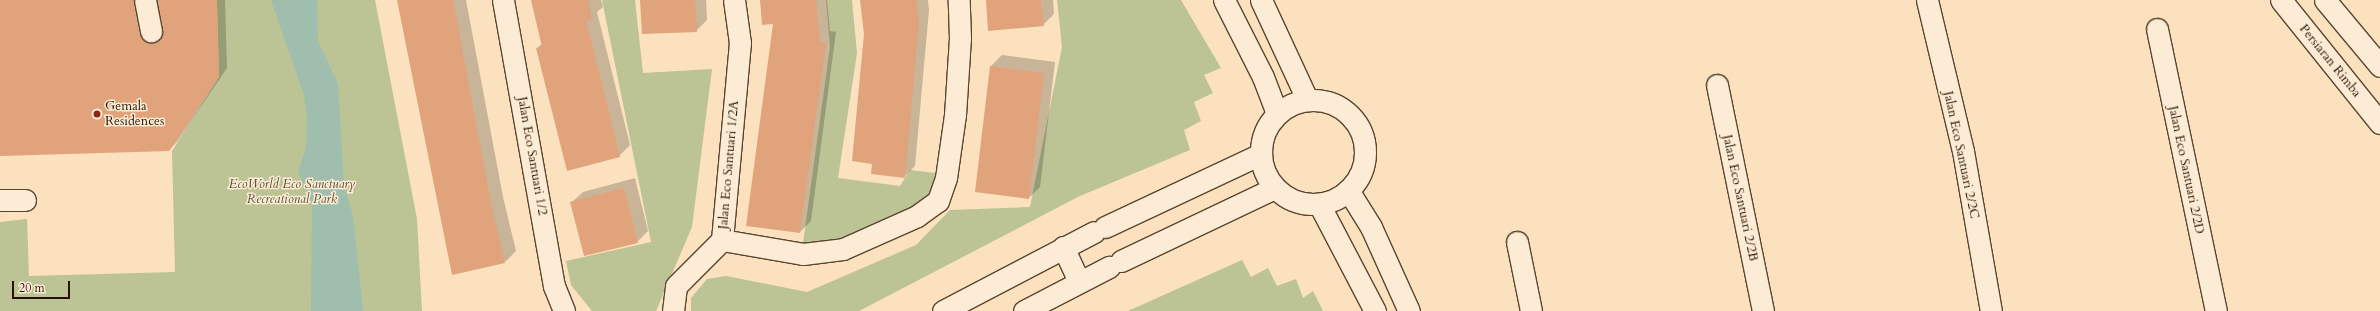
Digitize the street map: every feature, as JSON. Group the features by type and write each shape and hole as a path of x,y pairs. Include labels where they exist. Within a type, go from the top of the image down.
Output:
{"street":[{"path":"144,0 151,31"},
{"name":"Jalan Eco Santuari 1/2","path":"504,0 554,286 564,311"},
{"name":"Jalan Eco Santuari 1/2A","path":"673,311 676,286 722,240 740,43 734,0"},
{"path":"722,240 803,254 843,249 917,216 938,201 946,178 955,115 960,38 959,0"},
{"path":"1224,0 1263,77 1277,113"},
{"path":"1261,0 1307,99"},
{"name":"Jalan Eco Santuari 2/2C","path":"1927,0 1963,151 1990,311"},
{"name":"Persiaran Rimba","path":"2281,0 2380,123"},
{"path":"2325,0 2380,66"},
{"name":"Jalan Eco Santuari 2/2D","path":"2157,28 2216,311"},
{"name":"Jalan Eco Santuari 2/2B","path":"1717,85 1763,311"},
{"path":"1307,99 1323,100 1339,106 1351,116 1360,130 1364,146 1364,162 1358,177 1348,190 1335,199 1319,204 1303,203 1288,198 1275,188 1268,178 1261,154 1262,139 1268,125 1277,113 1291,104 1307,99"},
{"path":"943,311 1063,247 1261,154"},
{"path":"1024,311 1079,281 1275,188"},
{"path":"1348,190 1371,227 1409,311"},
{"path":"0,200 25,200"},
{"path":"1319,204 1375,311"},
{"path":"1517,242 1531,311"},
{"path":"1063,247 1079,281"}],"green space":[{"name":"EcoWorld Eco Sanctuary Recreational Park","path":"217,0 375,0 417,219 422,311 0,311 0,222 27,219 29,276 175,272 172,151 219,77"},
{"path":"602,0 635,0 643,73 712,69 692,227 656,311 592,311 571,285 566,261 651,242"},
{"path":"826,0 852,0 857,53 838,178 900,186 910,170 935,173 933,187 925,200 896,219 822,245 803,243 830,47"},
{"path":"1057,0 1181,0 1221,68 1204,75 1213,93 1194,102 1201,121 1184,130 1190,150 1080,196 859,311 691,311 691,298 707,279 726,276 807,292 916,245 950,210 1030,207 1062,47"},
{"path":"1242,260 1251,277 1268,268 1277,286 1296,279 1303,298 1313,291 1323,311 1128,311"}],"shaded area":[{"path":"271,0 317,0 318,41 338,84 344,186 353,216 363,311 311,311 312,204 298,171 306,148 307,116 304,95"}],"building":[{"name":"Gemala Residences","path":"0,0 133,0 139,34 147,42 153,43 162,35 157,0 217,0 219,77 169,151 0,156"},
{"path":"397,0 453,0 492,209 505,263 452,275"},
{"path":"531,0 588,0 592,19 586,20 620,157 567,171 536,48 542,47"},
{"path":"640,0 695,0 697,32 642,34"},
{"path":"760,0 816,0 820,42 826,43 800,233 746,226 773,24 762,25"},
{"path":"860,0 916,0 919,22 905,178 871,174 872,164 852,161 864,34"},
{"path":"986,0 1041,0 1044,26 988,31"},
{"path":"990,66 1044,73 1029,199 975,192"},
{"path":"624,188 638,243 584,256 570,202"}],"place":[{"name":"Gemala Residences","path":"97,114"}]}
